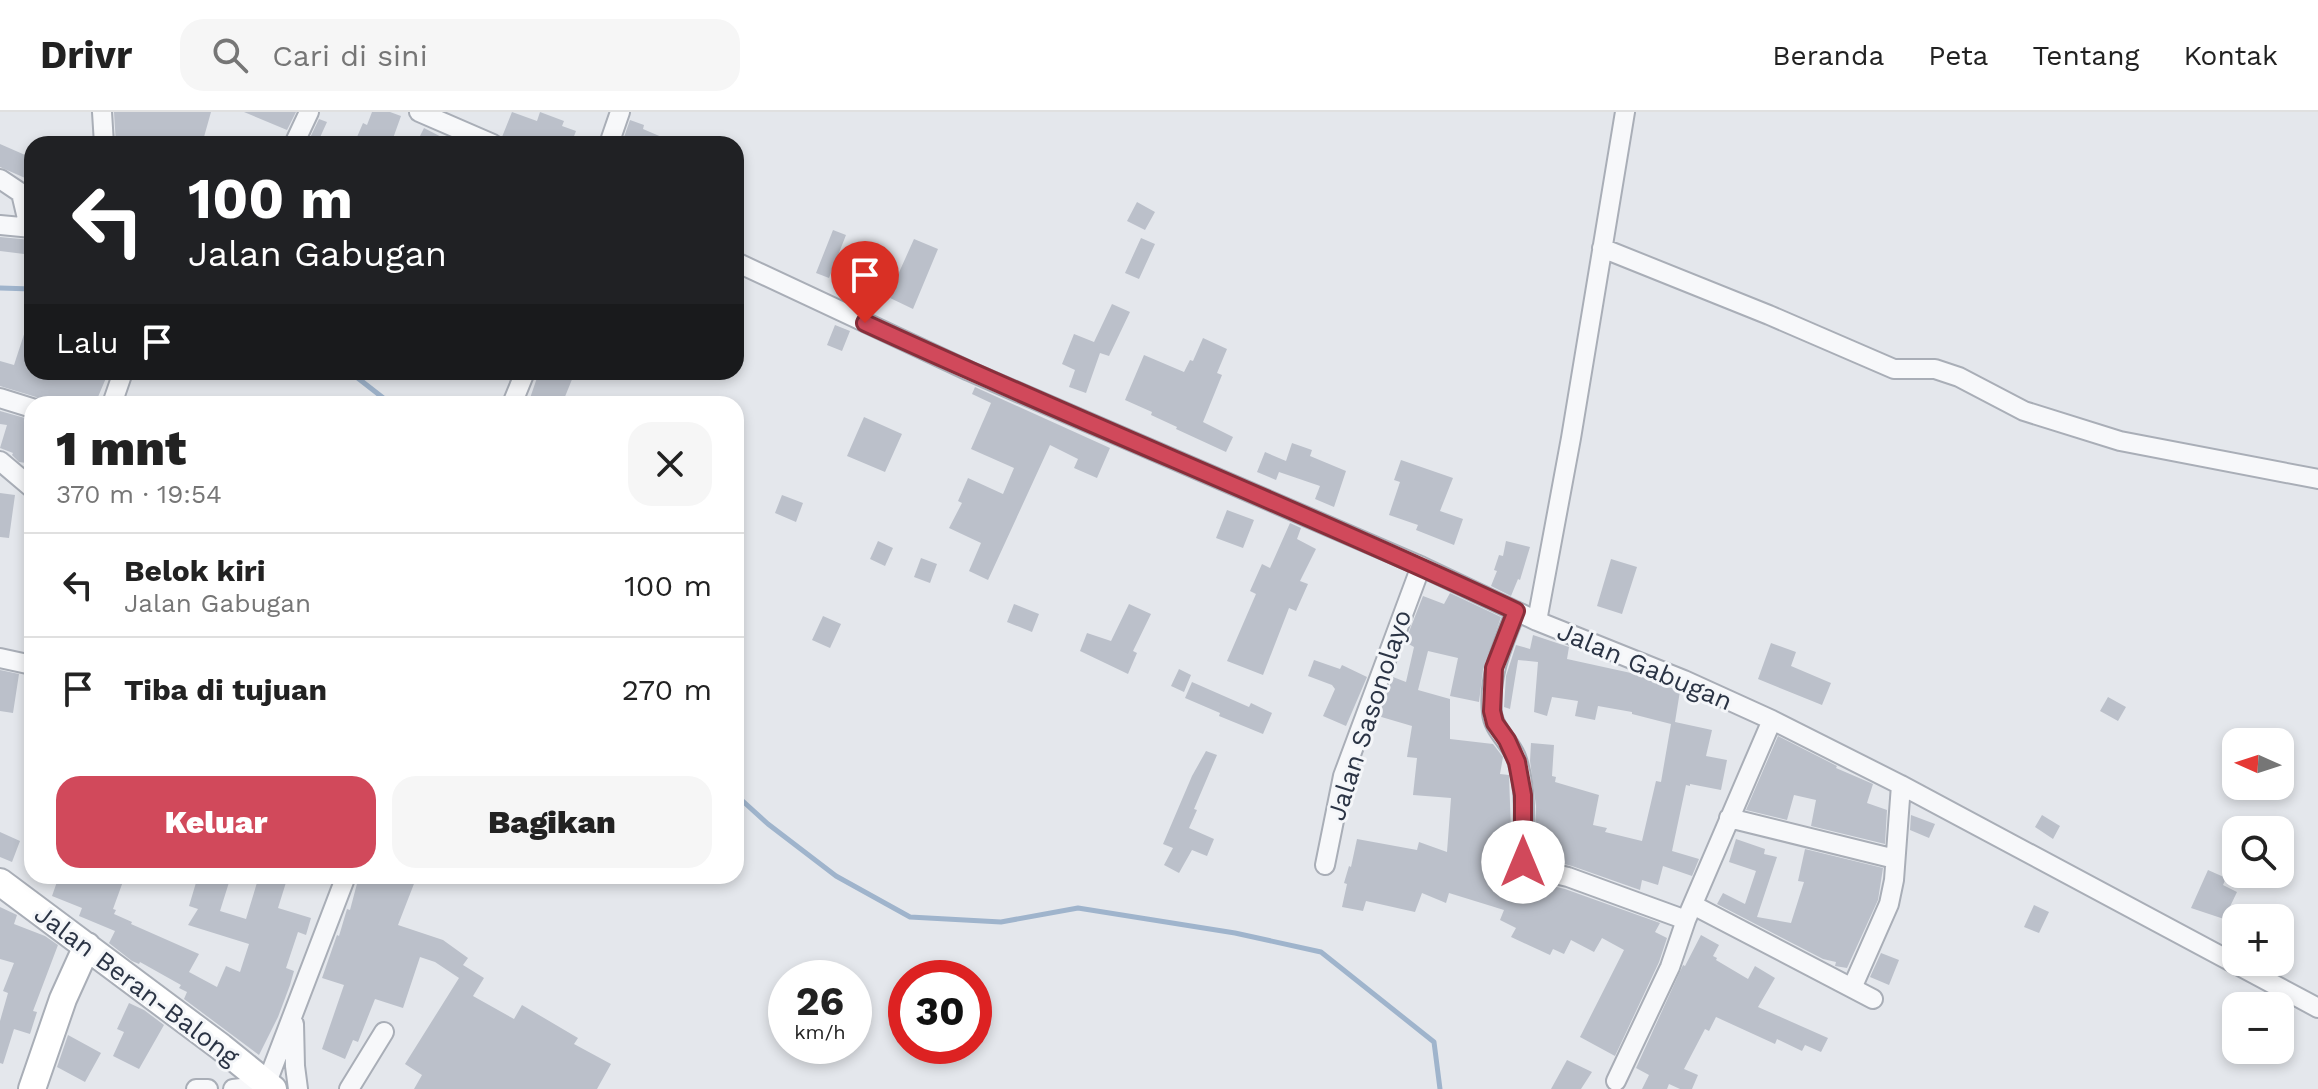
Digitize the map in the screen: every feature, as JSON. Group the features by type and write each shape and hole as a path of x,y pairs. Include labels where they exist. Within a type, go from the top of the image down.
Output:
{"main road":[{"name":"Jalan Beran-Balong","path":"0,882 221,1047 269,1087"},
{"path":"32,1089 63,999 87,946"}],"street":[{"path":"102,112 104,136"},
{"path":"298,136 309,112"},
{"path":"419,112 446,117 462,136"},
{"path":"612,136 620,112"},
{"path":"1537,621 1625,112"},
{"path":"0,179 21,193 24,204"},
{"path":"0,225 24,227"},
{"path":"1602,248 1894,369 1935,369 1959,377 2024,411 2120,441 2318,479"},
{"name":"Jalan Gabugan","path":"744,266 969,371 1421,566 1537,621 1684,680 1772,720 1901,785 2318,1008"},
{"path":"0,398 24,406"},
{"path":"0,461 24,481"},
{"name":"Jalan Sasonolayo","path":"1325,865 1343,776 1421,566"},
{"path":"1516,611 1494,668 1492,711 1495,723 1517,762 1523,795 1523,862 1530,868 1690,913 1873,999"},
{"path":"0,658 24,663"},
{"path":"1616,1081 1670,967 1772,720"},
{"path":"1852,988 1889,904 1901,785"},
{"path":"1729,818 1895,859"},
{"path":"233,1089 269,1087 343,884"},
{"path":"294,1013 298,1089"},
{"path":"349,1089 384,1032"},
{"path":"196,1089 208,1089"}],"building":[{"path":"114,112 211,112 204,136 116,136"},
{"path":"244,112 296,112 287,130"},
{"path":"372,112 390,112 401,116 394,136 357,136 363,123 367,125"},
{"path":"512,112 537,121 540,112 564,121 562,126 576,131 574,136 502,136"},
{"path":"319,119 327,122 321,136 311,136"},
{"path":"630,120 659,136 624,136"},
{"path":"424,128 440,136 420,136"},
{"path":"0,144 24,154 24,178 0,167"},
{"path":"1137,202 1155,212 1145,230 1127,221"},
{"path":"833,230 846,235 829,278 816,273"},
{"path":"0,237 24,239 24,254 0,251"},
{"path":"1141,238 1155,244 1139,279 1125,273"},
{"path":"914,239 938,249 913,309 888,297"},
{"path":"1112,304 1130,312 1109,356 1100,353 1086,393 1069,387 1075,370 1062,364 1074,334 1094,342"},
{"path":"835,325 850,331 842,351 827,345"},
{"path":"24,334 24,380 105,380 98,396 33,396 0,386 0,361 14,365"},
{"path":"1203,338 1227,349 1217,373 1222,375 1203,422 1233,437 1226,452 1176,429 1151,415 1152,412 1125,400 1144,355 1184,372 1190,360 1193,361"},
{"path":"536,380 572,380 565,396 531,396"},
{"path":"975,387 1110,448 1097,478 1074,468 1078,459 1050,445 988,580 969,571 981,543 949,528 962,503 958,501 968,478 1003,494 1014,468 971,449 991,403 972,394"},
{"path":"0,411 24,418 24,463 19,462 13,453 0,448 7,425 0,424"},
{"path":"864,417 902,434 885,472 847,456"},
{"path":"1292,443 1312,450 1310,456 1346,471 1334,507 1315,499 1320,486 1279,472 1276,480 1257,472 1265,452 1286,461"},
{"path":"1401,460 1453,478 1440,511 1463,519 1454,545 1416,530 1418,525 1389,515 1400,482 1394,480"},
{"path":"0,493 15,495 9,538 0,537"},
{"path":"782,495 803,503 796,522 775,513"},
{"path":"1227,510 1254,520 1243,548 1216,538"},
{"path":"1290,523 1301,528 1297,539 1316,549 1300,581 1308,584 1296,611 1289,608 1263,675 1227,661 1256,594 1250,591 1262,564 1270,568"},
{"path":"878,541 893,548 885,566 870,559"},
{"path":"1506,541 1530,547 1520,580 1511,596 1491,586"},
{"path":"921,558 937,564 930,583 914,577"},
{"path":"1611,559 1637,567 1622,614 1597,606"},
{"path":"1450,593 1501,617 1483,670 1479,702 1450,696 1458,658 1428,651 1418,690 1450,699 1450,739 1493,744 1503,757 1500,774 1509,775 1511,831 1510,855 1507,855 1498,880 1529,894 1535,882 1565,889 1660,923 1655,932 1667,938 1615,1056 1580,1037 1624,950 1602,938 1594,952 1571,940 1564,954 1553,949 1550,955 1511,937 1516,928 1500,920 1504,910 1449,893 1446,903 1422,893 1415,912 1366,901 1363,911 1342,907 1347,884 1344,883 1357,839 1417,850 1419,842 1447,852 1451,798 1413,795 1417,758 1407,757 1412,726 1378,716 1393,677 1406,682 1414,647 1405,642 1423,596 1444,604"},
{"path":"1014,604 1039,614 1032,632 1007,622"},
{"path":"1129,604 1151,614 1133,651 1137,653 1128,674 1080,651 1087,633 1111,641"},
{"path":"823,616 841,624 830,648 812,640"},
{"path":"1533,635 1569,647 1567,659 1631,673 1680,691 1675,722 1712,730 1706,756 1727,760 1721,790 1686,785 1672,851 1699,859 1692,876 1663,866 1658,885 1642,880 1640,890 1534,856 1536,806 1530,761 1531,743 1554,745 1552,776 1556,777 1555,782 1599,795 1593,825 1607,828 1605,832 1642,841 1656,781 1661,782 1671,724 1598,706 1595,720 1575,716 1578,701 1552,697 1547,716 1534,712 1538,662 1518,660 1510,709 1504,707 1506,676 1516,645 1530,649"},
{"path":"1771,643 1796,652 1791,666 1831,683 1822,705 1758,679"},
{"path":"1314,660 1340,669 1342,665 1367,677 1346,726 1323,716 1335,689 1308,676"},
{"path":"1179,669 1191,675 1184,692 1171,686"},
{"path":"0,670 19,674 13,713 0,711"},
{"path":"1192,682 1249,707 1251,703 1272,713 1263,734 1185,698"},
{"path":"2108,697 2126,707 2118,721 2100,711"},
{"path":"1778,736 1836,768 1873,784 1867,803 1887,810 1885,844 1811,826 1816,800 1794,795 1787,820 1746,810"},
{"path":"1206,751 1217,755 1189,828 1214,839 1207,856 1192,850 1179,873 1164,865 1173,848 1163,844"},
{"path":"1911,815 1935,824 1929,838 1910,830"},
{"path":"2042,815 2060,826 2053,839 2035,827"},
{"path":"0,832 20,841 12,862 0,857"},
{"path":"1736,839 1765,849 1764,854 1777,857 1757,917 1791,923 1804,882 1798,881 1805,849 1883,868 1878,900 1847,968 1835,966 1836,962 1823,959 1717,904 1723,893 1745,904 1756,871 1729,862"},
{"path":"2208,870 2222,876 2222,888 2237,892 2231,904 2222,904 2222,918 2191,908"},
{"path":"56,884 122,884 114,914 199,954 189,972 217,987 226,966 240,972 249,944 188,925 198,909 189,906 196,884 228,884 220,911 246,919 257,884 286,884 278,908 311,918 306,935 298,932 286,968 294,971 290,985 259,1055 184,999 187,992 179,988 181,985 140,962 132,961 109,943 115,931 79,916 82,908 52,896"},
{"path":"357,884 414,884 398,925 443,940 468,958 463,965 484,978 473,996 514,1019 522,1005 578,1038 574,1044 611,1064 597,1089 414,1089 422,1075 405,1064 459,978 435,962 420,957 403,1008 375,999 358,1042 353,1040 345,1059 322,1049 344,985 322,978 347,909 350,910"},
{"path":"2034,905 2049,912 2039,933 2024,927"},
{"path":"0,907 17,915 14,924 45,936 58,945 33,1011 37,1012 30,1034 14,1029 3,1064 0,1063 0,1021 8,993 3,991 14,963 0,959"},
{"path":"1701,935 1719,945 1713,956 1716,960 1748,979 1755,966 1775,978 1758,1007 1828,1038 1821,1052 1805,1045 1802,1051 1777,1039 1775,1044 1716,1017 1709,1031 1705,1029 1684,1069 1698,1075 1692,1089 1680,1089 1669,1084 1667,1089 1642,1089 1649,1075 1636,1068 1683,965"},
{"path":"1881,953 1899,960 1889,985 1870,977"},
{"path":"129,1003 164,1025 139,1069 113,1056 124,1032 117,1029"},
{"path":"68,1035 101,1053 85,1082 57,1067"},
{"path":"1567,1060 1592,1072 1581,1089 1551,1089"}],"waterway":[{"path":"0,288 24,289"},
{"path":"360,380 381,396"},
{"path":"744,802 836,876 910,917 1001,922 1078,908 1235,933 1321,952 1434,1042 1440,1089"}],"route":[{"path":"865,323 1416,564 1516,611 1494,668 1492,716 1517,762 1523,795 1523,862"}]}
